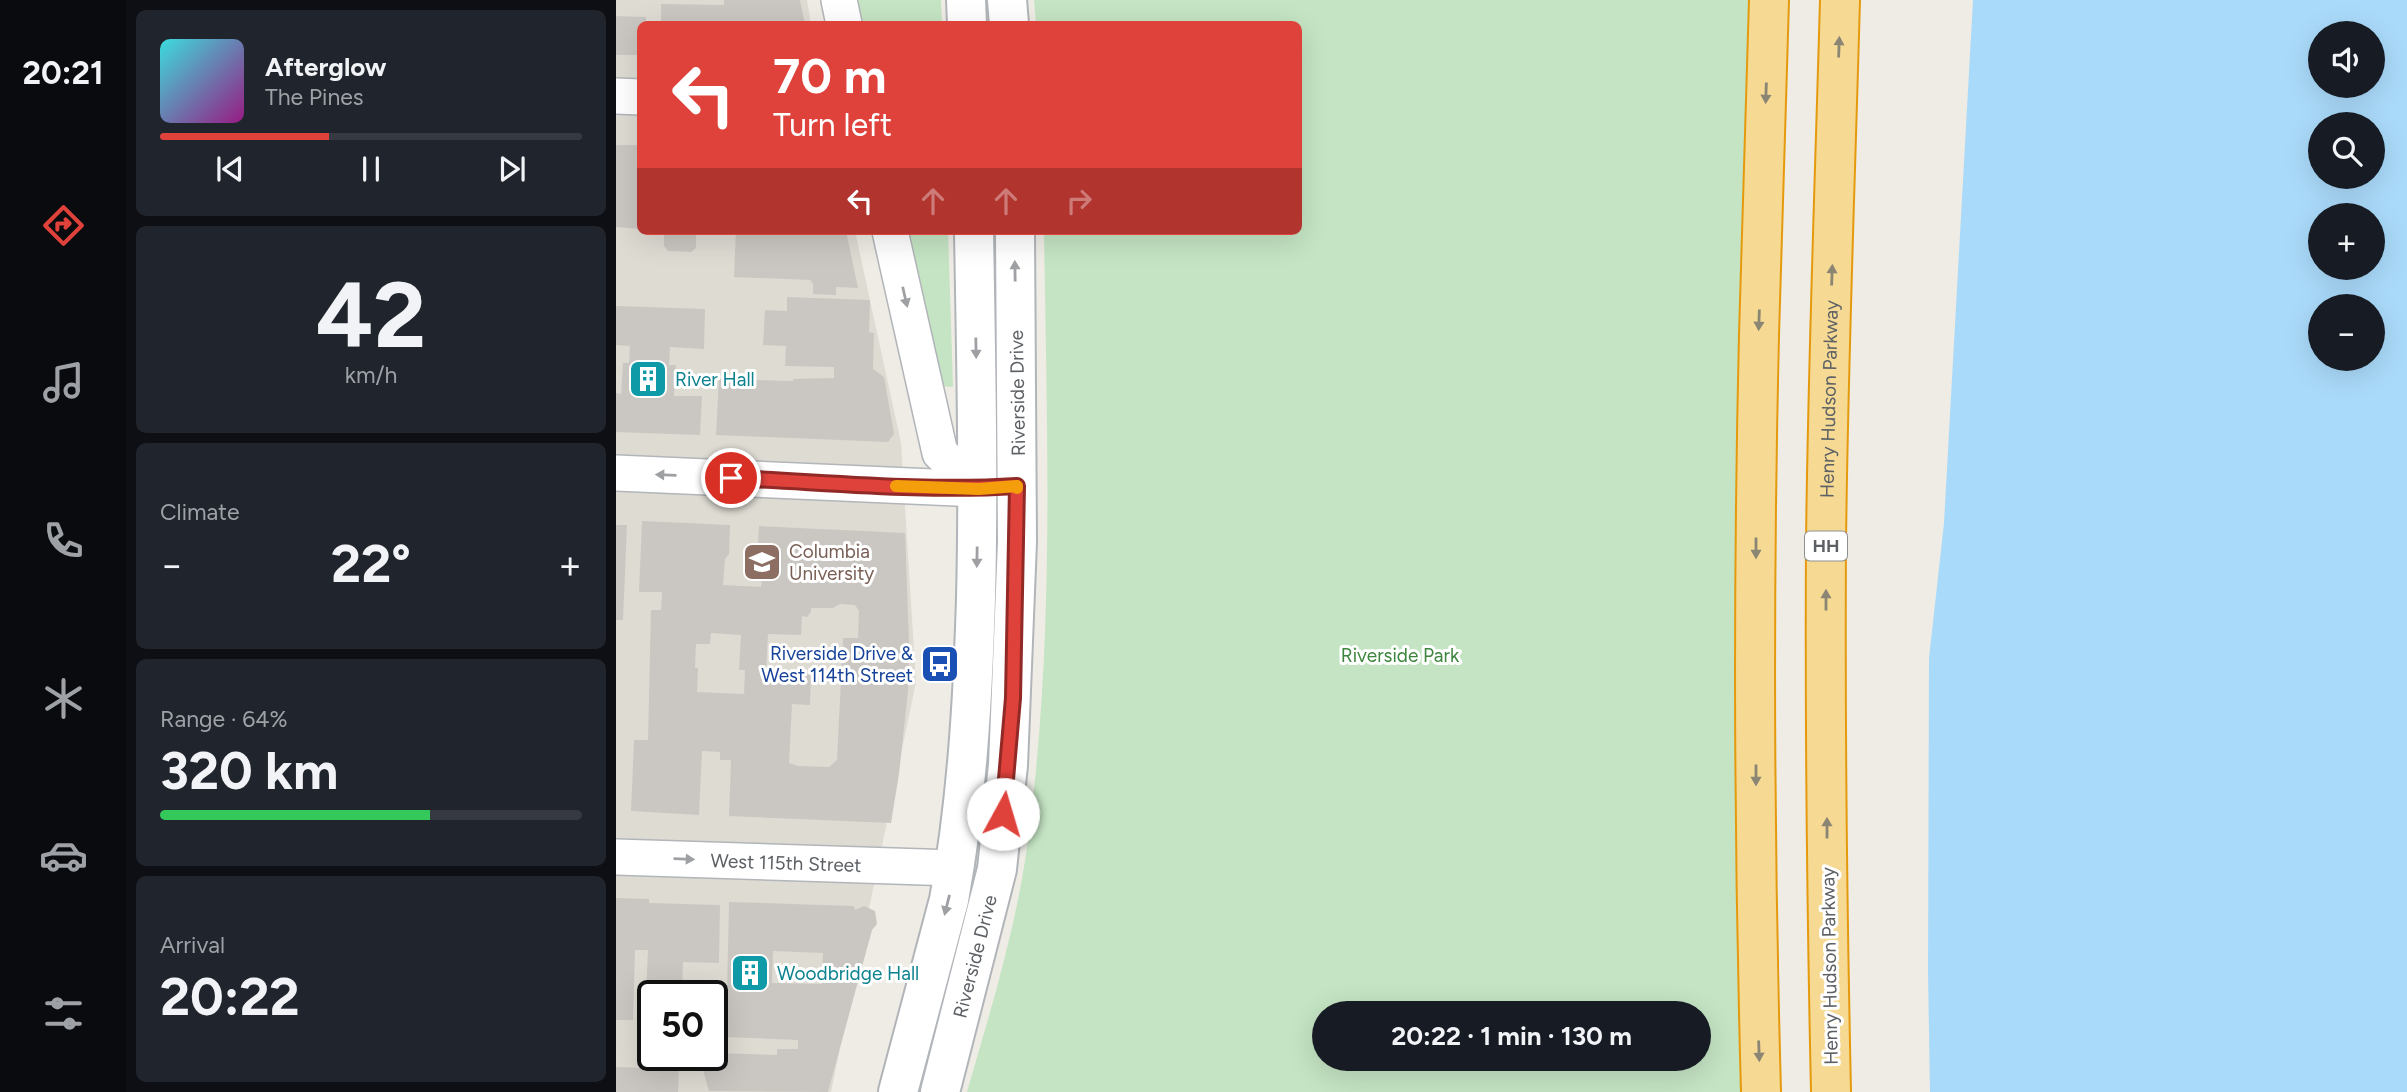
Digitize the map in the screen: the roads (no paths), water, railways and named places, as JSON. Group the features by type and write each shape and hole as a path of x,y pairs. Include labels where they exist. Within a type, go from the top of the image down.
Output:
{"highway":[{"path":"1760,1092 1756,526 1769,0"},
{"name":"Henry Hudson Parkway","path":"1831,1092 1826,543 1840,0"}],"main road":[{"path":"966,0 967,21"},
{"path":"1007,0 1009,21"},
{"name":"Riverside Drive","path":"898,1092 955,868 968,756 974,673 979,489 974,235"},
{"name":"Riverside Drive","path":"940,1092 997,869 1009,765 1017,486 1015,235"},
{"path":"979,489 1017,486"},
{"path":"955,868 997,869"}],"street":[{"path":"839,0 843,21"},
{"path":"616,96 637,97"},
{"path":"891,235 940,453 979,489"},
{"path":"616,473 979,489"},
{"name":"West 115th Street","path":"616,857 955,868"}],"water":[{"path":"1973,0 2407,0 2407,1092 1930,1092 1929,658 1944,523"}],"place":[{"name":"River Hall","path":"648,379"},
{"name":"Columbia University","path":"762,562"},
{"name":"Riverside Drive & West 114th Street","path":"940,664"},
{"name":"Woodbridge Hall","path":"750,973"}],"park label":[{"name":"Riverside Park","path":"1400,655"}]}
